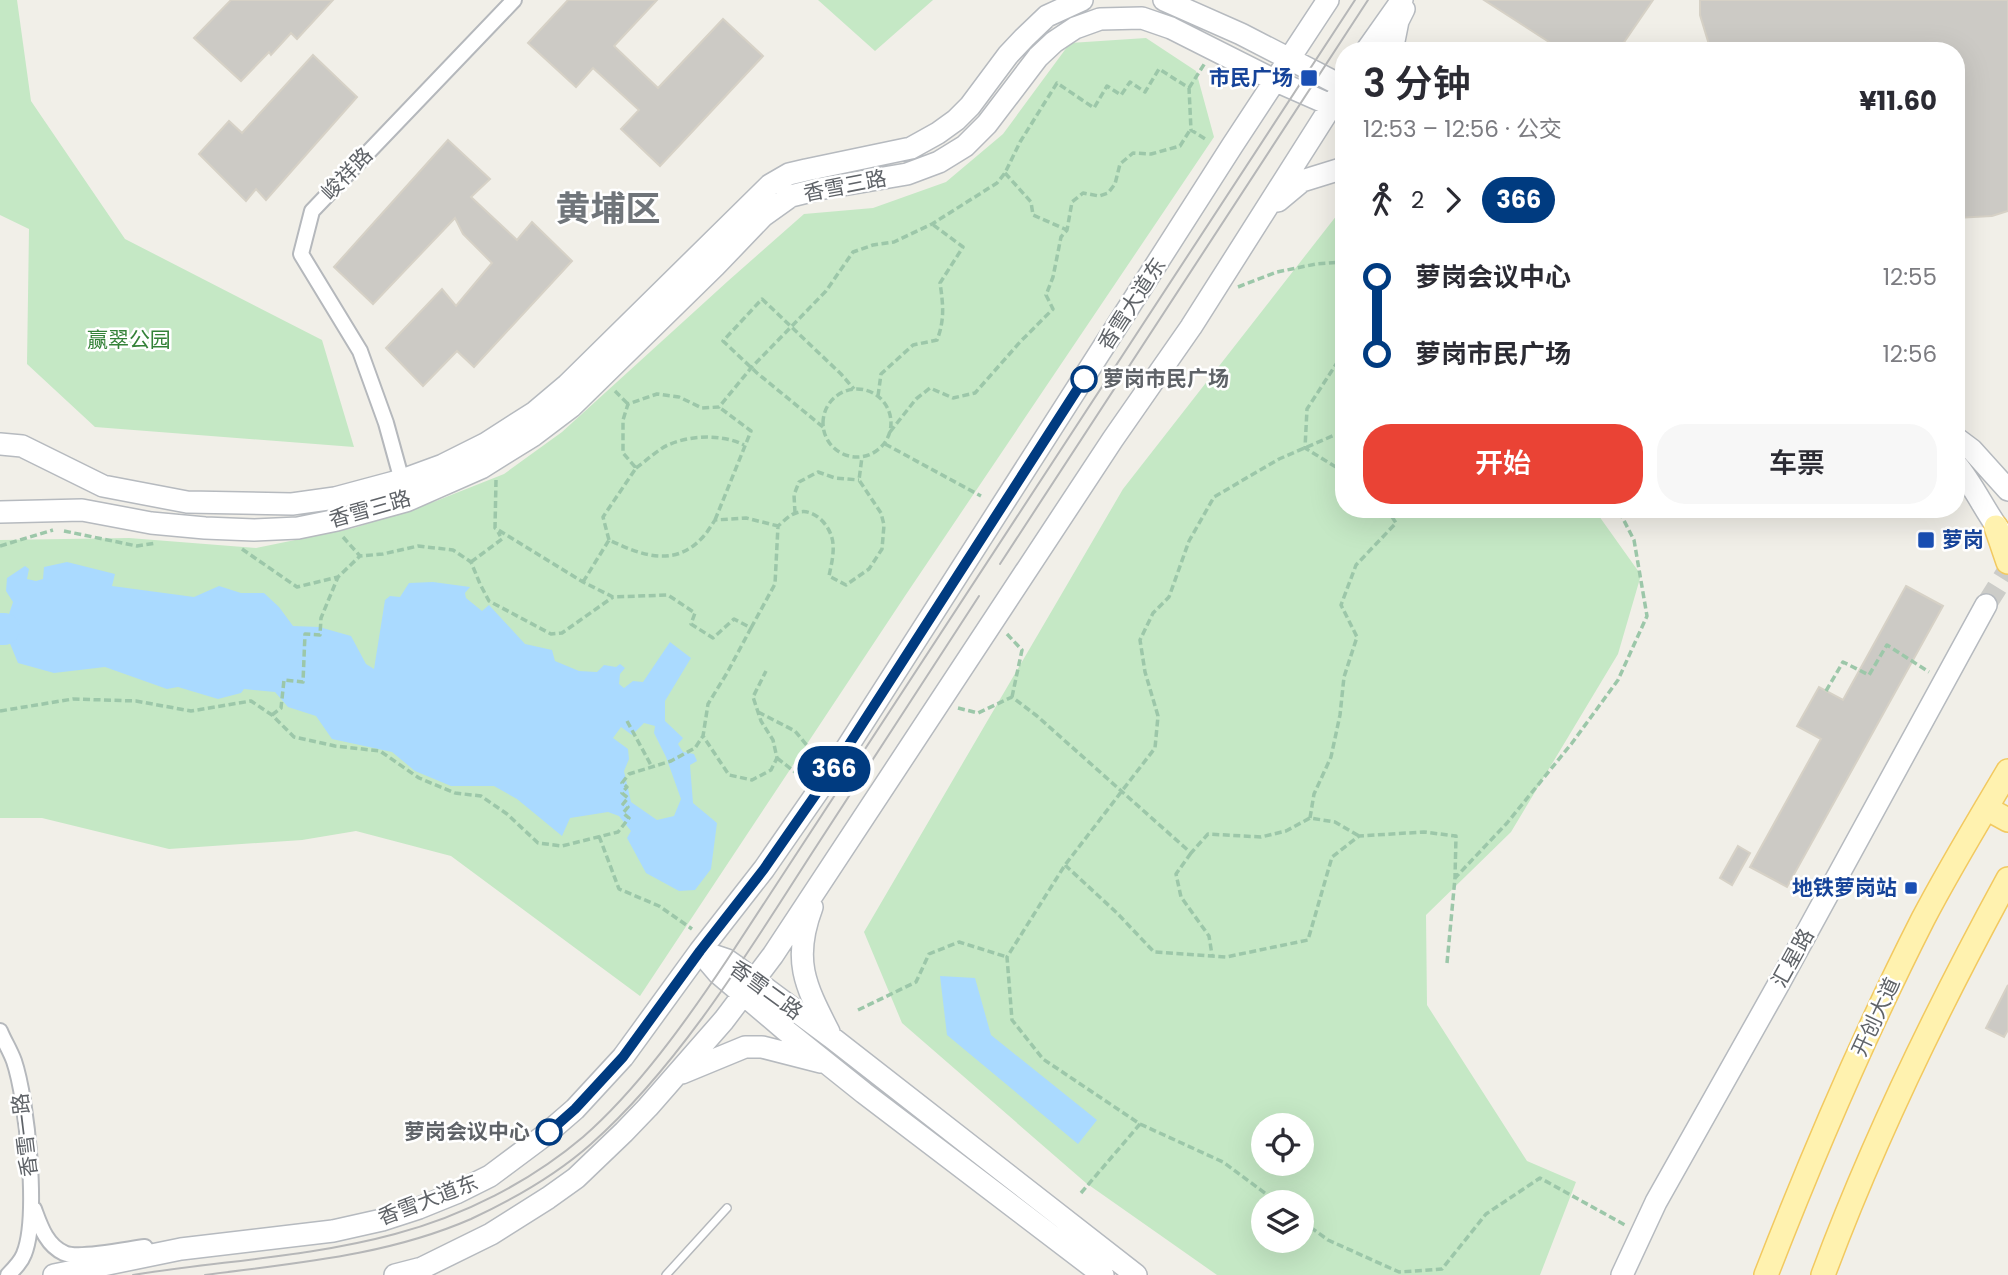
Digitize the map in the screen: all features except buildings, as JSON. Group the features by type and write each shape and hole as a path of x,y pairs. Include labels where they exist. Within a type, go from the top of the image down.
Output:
{"main road":[{"path":"2002,534 2008,562"},
{"name":"开创大道","path":"1766,1275 1816,1149 1875,1019 1925,916 2008,771"},
{"path":"1986,808 2008,820"},
{"path":"1823,1275 1902,1085 1974,940 2008,879"}],"street":[{"name":"峻祥路","path":"406,501 386,423 360,351 302,254 312,211 514,0"},
{"name":"香雪三路","path":"0,444 22,446 103,486 187,502 292,504 335,498 402,480 443,465 485,444 535,412 568,385 770,186 789,174 911,148 938,133 970,106 1008,55 1047,16 1082,0"},
{"path":"1164,0 1291,58 1335,81"},
{"name":"香雪大道东","path":"54,1275 181,1249 333,1231 419,1209 490,1175 545,1135 603,1081 764,869 832,771 1328,0"},
{"path":"1372,42 1402,0"},
{"path":"1394,42 1398,21 1409,0"},
{"name":"香雪三路","path":"0,512 82,509 151,523 205,528 298,528 406,501 481,468 534,435 571,407 764,216 791,196 908,174 939,162 965,146 1005,103 1038,57 1054,42 1075,29 1100,19 1142,18 1171,28 1276,81 1335,107"},
{"path":"395,1275 422,1268 491,1234 576,1178 624,1132 674,1077 748,988 825,876 1113,439 1335,112"},
{"path":"1252,232 1282,197 1302,181 1335,172"},
{"path":"1965,445 2008,490"},
{"path":"1965,476 2002,534"},
{"name":"汇星路","path":"1622,1275 1656,1202 1986,605"},
{"path":"825,876 806,925 801,958 807,989 831,1037"},
{"name":"香雪二路","path":"700,951 718,973 831,1037 1136,1275"},
{"name":"香雪二路","path":"748,988 829,1064 1103,1275"},
{"name":"香雪一路","path":"0,1031 14,1061 21,1095 32,1201"},
{"path":"674,1077 745,1046 777,1050 829,1064"},
{"path":"32,1201 42,1233 64,1253 79,1256 152,1246 181,1249"},
{"path":"8,1275 24,1255 32,1201"}],"lane":[{"path":"666,1275 727,1209"}],"path":[{"path":"890,432 891,418 887,406 878,396 867,390 854,389 841,393 831,401 824,413 823,427 827,440 836,451 849,457 862,457 875,453 885,444 890,432 916,399 930,388 953,398 975,393 1053,309 1046,295 1053,277 1061,237 1067,230 1072,202 1083,192 1099,196 1108,192 1115,184 1120,164 1133,153 1151,155 1180,146 1191,130 1189,88 1206,62"},
{"path":"719,407 751,368 826,291 853,252 894,242 932,224 985,192 1005,173 1020,142 1057,83 1094,108 1107,86 1121,95 1130,82 1145,92 1159,69 1189,88"},
{"path":"1191,130 1207,140"},
{"path":"1005,173 1031,202 1033,215 1067,230"},
{"path":"878,396 881,374 913,345 937,340 942,326 940,282 963,247 932,224"},
{"path":"1229,290 1277,272 1335,263"},
{"path":"823,427 751,368 723,341 762,299 854,389"},
{"path":"1305,448 1307,410 1335,366"},
{"path":"609,385 628,404"},
{"path":"609,540 636,553 660,556 682,554 702,538 715,520 751,431 719,407 702,408 679,397 657,394 628,404"},
{"path":"628,404 623,420 623,453 636,468"},
{"path":"1261,1190 1223,1162 1140,1124 1043,1059 1012,1020 1007,957 1065,865 1155,748 1158,716 1145,671 1140,640 1153,613 1169,597 1189,541 1214,497 1279,459 1335,435"},
{"path":"583,582 609,540 603,517 636,468 668,445 702,437 732,439 744,445"},
{"path":"885,444 981,496"},
{"path":"1305,448 1335,466"},
{"path":"0,711 73,699 136,701 191,711 251,701 272,715 294,737 335,746 380,751 419,778 455,793 481,796 507,814 538,843 562,846 618,832 629,818 623,813 628,807 623,804 628,798 622,793 627,787 622,783 629,774 671,761 695,748 703,736 708,704 775,584 778,526 795,513 806,511 818,517 828,527 833,540 829,576 846,585 869,569 882,549 884,525 881,513 859,480 862,457"},
{"path":"471,562 502,539 495,528 496,471"},
{"path":"795,513 794,495 799,482 818,472 835,478 859,480"},
{"path":"715,520 746,518 778,526"},
{"path":"1310,818 1314,794 1331,757 1340,715 1344,677 1357,637 1341,605 1356,565 1396,523 1393,518"},
{"path":"1455,878 1507,823 1618,680 1647,616 1634,540 1623,518"},
{"path":"495,528 583,582 613,597 668,596 695,613 691,624 713,638 734,619 751,628"},
{"path":"0,546 57,529 137,546 165,542"},
{"path":"344,537 360,556"},
{"path":"272,715 281,708 284,680 303,682 304,634 320,635 321,618 338,577 360,556 418,546 453,550 471,562 489,601 551,634 562,634 613,597"},
{"path":"239,547 297,587 338,577"},
{"path":"1007,634 1022,650 1012,696"},
{"path":"1826,691 1843,662 1869,675 1887,645 1944,681"},
{"path":"703,736 729,775 752,780 771,770 777,758 773,740 761,721 753,697 766,671"},
{"path":"1012,696 1191,853"},
{"path":"957,708 978,713 1012,696"},
{"path":"758,712 795,731 814,754"},
{"path":"627,721 652,766"},
{"path":"777,758 800,776"},
{"path":"1212,956 1209,936 1181,897 1176,874 1208,834 1261,838 1286,831 1310,818 1335,822 1359,836 1424,832 1456,836 1447,963"},
{"path":"599,836 619,889 659,906 692,929"},
{"path":"1065,865 1154,951 1226,957 1308,940 1332,857 1359,836"},
{"path":"858,1010 916,982 929,954 959,942 1007,957"},
{"path":"1081,1193 1140,1124"},
{"path":"1314,1230 1328,1240 1399,1272 1442,1269 1486,1214 1540,1178 1641,1233"}],"green space":[{"name":"赢翠公园","path":"0,0 17,0 31,101 125,239 322,340 354,447 95,427 27,364 29,229 0,215"},
{"path":"818,0 933,0 875,51"},
{"name":"市民广场","path":"1146,38 1196,71 1214,137 640,996 451,856 356,831 302,840 169,849 42,818 0,818 0,540 129,538 256,548 354,528 436,501 504,474 562,432 804,214 873,208 946,182 1003,134 1070,43"},
{"path":"1335,218 1335,518 1600,518 1641,575 1618,654 1511,832 1426,915 1427,1005 1527,1161 1576,1182 1540,1275 1217,1275 1086,1183 902,1023 864,932 1123,489"}],"water":[{"path":"67,562 115,574 112,586 194,597 219,586 241,593 264,593 293,626 319,627 351,636 366,664 374,669 385,600 390,596 400,597 409,583 433,582 470,587 465,593 466,598 482,611 489,605 525,644 552,650 555,661 579,671 597,672 604,665 616,667 620,664 625,668 620,674 619,684 624,688 633,681 643,682 670,642 691,658 665,701 665,721 683,738 678,744 683,752 694,754 697,761 690,765 693,803 717,823 711,869 695,890 679,891 646,873 627,838 631,831 619,816 608,812 570,818 562,836 517,799 494,786 451,786 415,771 392,752 332,739 316,716 288,707 275,692 244,689 241,693 218,699 178,687 167,689 105,667 54,673 18,663 4,629 13,602 6,591 7,578 25,566 29,569 27,579 43,579 44,567","holes":["644,723 655,726 654,733 681,799 674,816 657,820 631,802 624,771 629,759 628,749 613,738 621,727 632,735"]},
{"path":"940,976 975,978 991,1035 1097,1120 1078,1144 947,1035"}],"tunnel":[{"path":"1986,605 2008,570"}],"tram line":[{"path":"133,1275 363,1242 446,1218 495,1196 541,1169 583,1137 623,1098 678,1030 727,960 1355,0"},
{"path":"1341,42 1368,0"},
{"path":"1000,564 1335,51"},
{"path":"205,1275 373,1250 439,1232 519,1195 564,1166 591,1144 654,1079 711,1006 979,596"}],"bus line":[{"name":"366","path":"549,1132 603,1081 623,1057 764,869 832,771 1084,379"}],"place":[{"name":"市民广场","path":"1309,78"},
{"name":"萝岗市民广场","path":"1084,379"},
{"name":"萝岗","path":"1926,540"},
{"name":"地铁萝岗站","path":"1911,888"},
{"name":"萝岗会议中心","path":"549,1132"}],"district":[{"name":"黄埔区","path":"608,209"}]}
